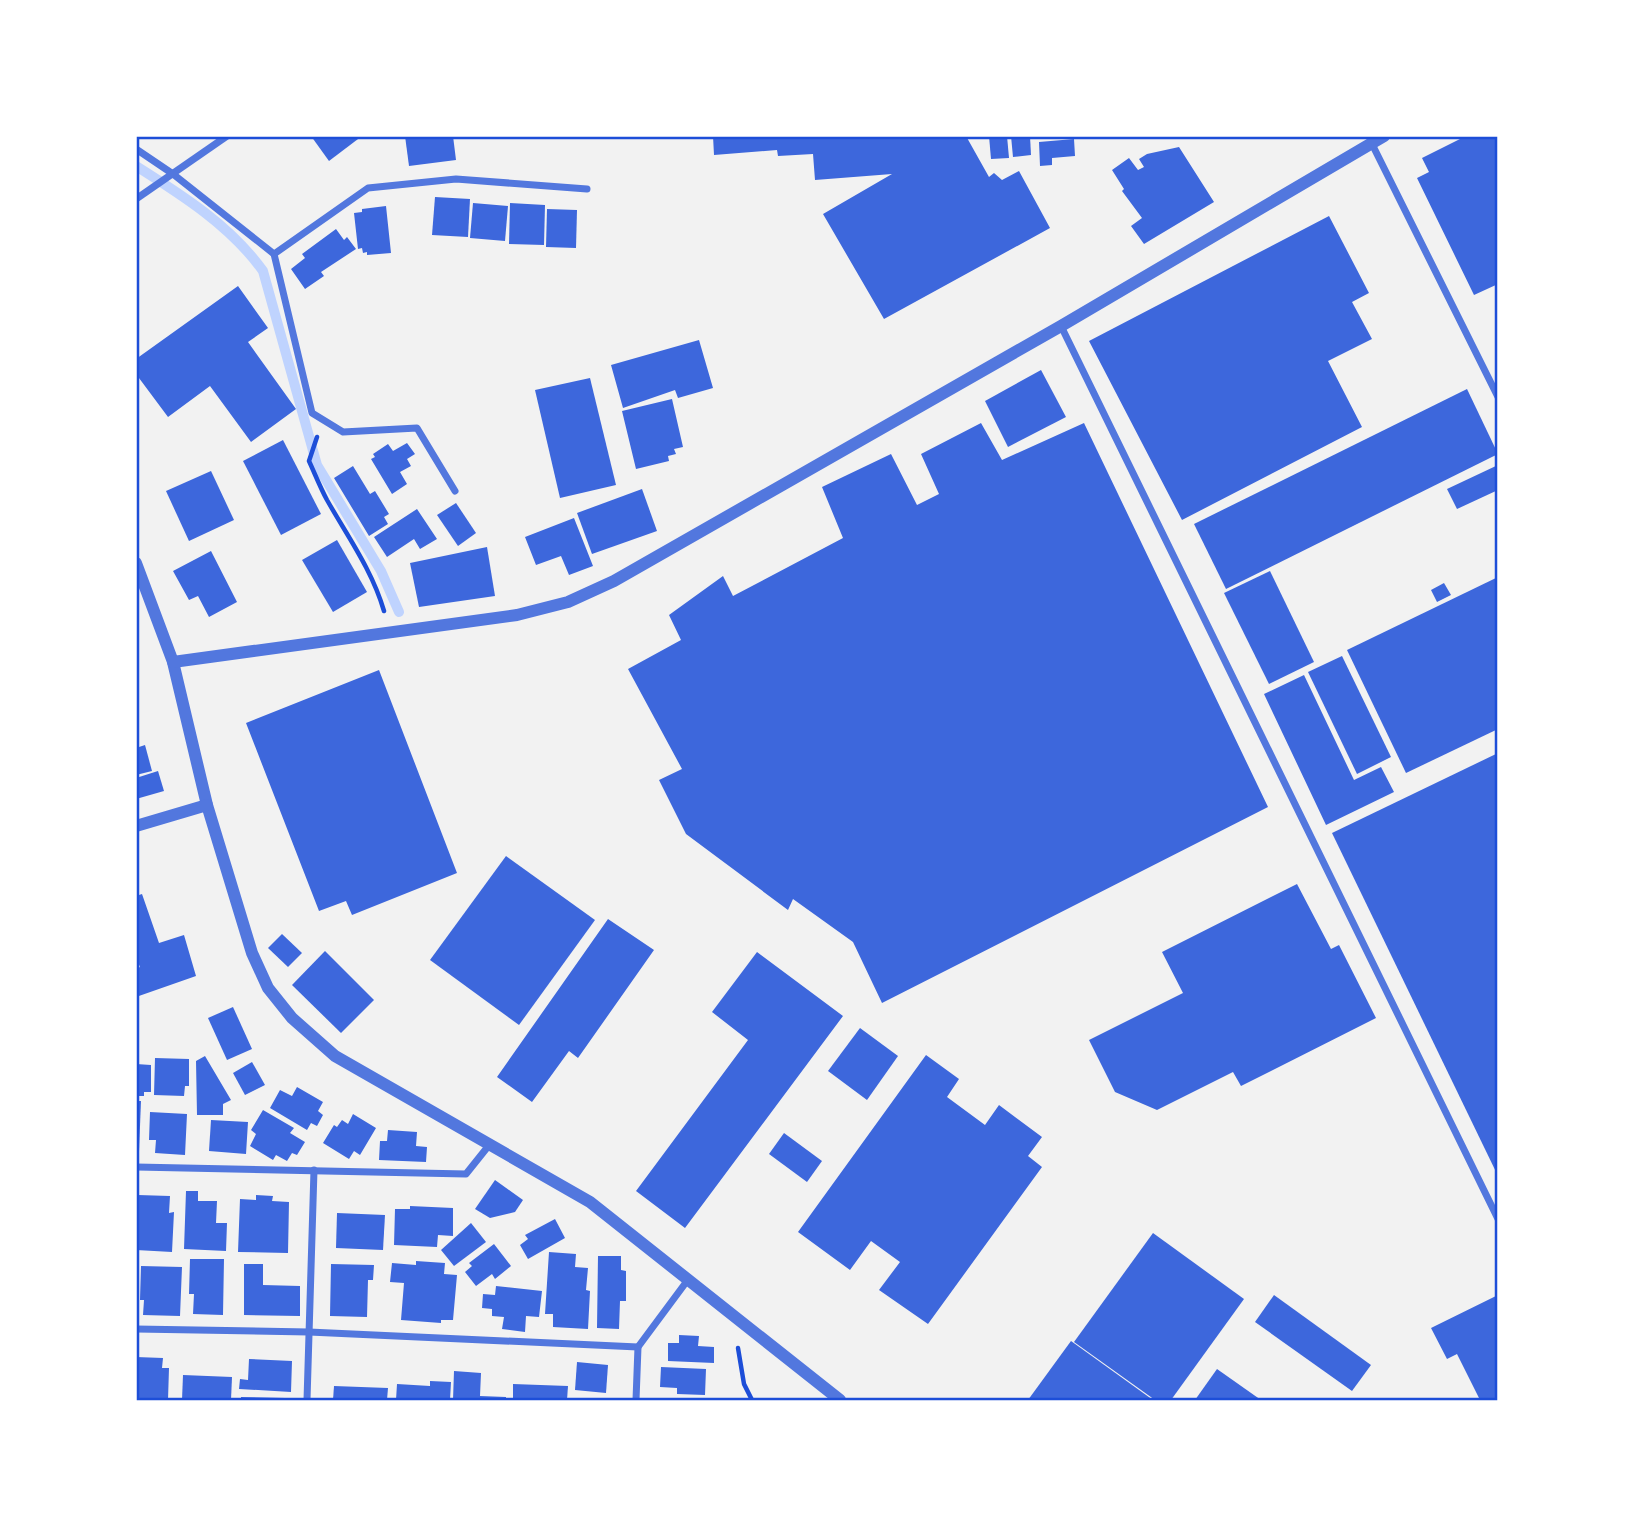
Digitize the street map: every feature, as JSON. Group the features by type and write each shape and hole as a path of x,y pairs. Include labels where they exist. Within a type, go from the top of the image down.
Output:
{"street":[{"path":"136,200 227,136"},
{"path":"173,662 517,615 568,602 614,581 1062,326 1384,136"},
{"path":"1372,144 1497,397"},
{"path":"136,149 173,174 274,254 312,413 343,432 417,429 455,491"},
{"path":"274,254 368,188 456,179 587,189"},
{"path":"1062,326 1497,1219"},
{"path":"136,563 173,662 207,805 252,953 268,988 292,1018 335,1056 590,1202 840,1401"},
{"path":"136,827 207,805"},
{"path":"136,1167 466,1174 490,1144"},
{"path":"307,1401 314,1170"},
{"path":"636,1401 638,1347 687,1281"},
{"path":"136,1329 309,1332 638,1347"}],"path":[{"path":"312,413 318,434 309,461 326,499 362,558 379,594 390,632"},
{"path":"744,1384 752,1401"}],"building":[{"path":"311,136 362,136 329,161"},
{"path":"405,136 453,136 456,160 409,166"},
{"path":"713,136 966,136 989,177 994,173 1002,180 1019,171 1050,228 884,319 823,214 892,174 815,180 813,154 778,156 777,150 714,155"},
{"path":"989,136 1007,136 1009,158 991,159"},
{"path":"1011,136 1030,136 1031,155 1013,157"},
{"path":"1466,136 1498,136 1498,284 1474,295 1417,178 1429,172 1422,158"},
{"path":"1074,139 1075,156 1052,158 1052,165 1040,166 1039,142"},
{"path":"1179,147 1214,202 1144,244 1131,226 1142,218 1122,191 1124,189 1112,170 1129,158 1138,170 1144,167 1139,159 1147,154"},
{"path":"435,197 470,199 468,237 432,235"},
{"path":"473,203 508,206 505,241 470,238"},
{"path":"510,203 545,205 544,245 509,244"},
{"path":"386,206 391,253 367,255 362,248 358,249 354,213 362,212 362,209"},
{"path":"547,209 577,210 576,248 546,247"},
{"path":"1329,216 1369,293 1352,302 1372,339 1328,361 1362,427 1182,520 1089,341"},
{"path":"336,229 344,240 347,237 356,249 321,272 324,276 305,289 291,269 305,258 302,254"},
{"path":"238,286 268,328 248,342 296,409 251,442 210,386 168,417 136,374 136,359"},
{"path":"699,340 713,388 678,398 675,390 623,408 611,365"},
{"path":"1041,370 1066,417 1008,447 985,401"},
{"path":"590,378 616,485 560,498 535,390"},
{"path":"1467,389 1498,454 1226,589 1194,524"},
{"path":"672,399 683,447 674,449 676,454 668,456 669,461 636,469 622,411"},
{"path":"981,423 1002,460 1084,423 1268,807 882,1003 853,942 793,899 788,910 686,834 659,780 682,769 628,669 681,640 669,615 723,576 733,596 843,538 822,487 891,454 917,505 939,494 921,454"},
{"path":"283,440 321,514 281,535 243,461"},
{"path":"407,443 415,454 407,459 411,466 400,472 407,484 392,494 371,459 375,457 373,454 388,444 393,451"},
{"path":"1498,465 1498,490 1457,509 1447,489"},
{"path":"353,466 370,494 375,491 389,514 384,517 388,524 369,536 334,478"},
{"path":"211,471 234,520 189,541 166,491"},
{"path":"642,489 657,531 592,554 577,513"},
{"path":"456,503 476,533 458,546 437,515"},
{"path":"417,509 437,539 420,549 414,539 387,557 374,537"},
{"path":"574,518 593,566 569,575 561,556 536,565 525,537"},
{"path":"337,540 367,592 333,612 302,560"},
{"path":"487,547 495,596 419,607 410,563"},
{"path":"211,551 237,602 209,617 198,596 189,600 173,571"},
{"path":"1270,571 1314,662 1269,684 1224,593"},
{"path":"1498,577 1498,729 1406,773 1347,650"},
{"path":"1444,583 1451,595 1437,602 1431,590"},
{"path":"1342,656 1391,757 1357,774 1308,672"},
{"path":"379,670 457,873 352,915 346,901 319,911 246,723"},
{"path":"1304,675 1354,780 1381,767 1394,792 1326,825 1264,694"},
{"path":"145,745 152,771 136,775 136,748"},
{"path":"1498,753 1498,1176 1332,833"},
{"path":"158,771 164,791 136,799 136,778"},
{"path":"506,856 595,920 519,1025 430,960"},
{"path":"1297,884 1331,949 1339,945 1376,1018 1241,1086 1233,1072 1157,1110 1115,1092 1089,1040 1183,993 1162,952"},
{"path":"142,894 159,943 184,935 196,976 136,997 136,969 140,967 136,957 136,896"},
{"path":"608,919 654,950 578,1058 569,1051 532,1102 497,1077"},
{"path":"282,934 302,953 288,967 268,948"},
{"path":"325,951 374,1000 341,1033 292,985"},
{"path":"757,952 843,1016 685,1228 636,1191 748,1040 712,1012"},
{"path":"233,1007 252,1049 227,1060 208,1018"},
{"path":"860,1028 898,1056 867,1100 828,1071"},
{"path":"926,1055 959,1079 947,1097 985,1125 999,1105 1042,1137 1028,1156 1042,1167 928,1324 879,1290 900,1262 871,1241 850,1270 798,1232"},
{"path":"205,1056 231,1100 223,1104 223,1115 197,1115 196,1061"},
{"path":"155,1058 189,1059 189,1086 185,1086 184,1096 154,1095"},
{"path":"252,1062 265,1085 245,1095 233,1073"},
{"path":"136,1064 151,1065 151,1092 144,1092 144,1096 136,1096"},
{"path":"297,1087 323,1102 318,1111 323,1115 317,1126 311,1123 307,1130 270,1108 280,1090 292,1096"},
{"path":"136,1101 141,1101 139,1151 136,1151"},
{"path":"263,1110 294,1128 290,1133 305,1142 297,1155 292,1153 287,1161 276,1155 273,1160 250,1146 256,1134 251,1130"},
{"path":"150,1112 187,1114 185,1155 155,1153 156,1140 149,1140"},
{"path":"353,1114 376,1128 360,1155 354,1151 349,1159 323,1143 334,1125 337,1127 342,1120 348,1124"},
{"path":"211,1120 248,1122 246,1154 209,1151"},
{"path":"388,1130 417,1132 416,1146 427,1147 426,1162 379,1160 380,1141 387,1141"},
{"path":"784,1133 822,1161 807,1182 769,1154"},
{"path":"495,1180 523,1200 515,1212 490,1218 475,1209"},
{"path":"186,1191 198,1191 198,1201 217,1201 216,1223 227,1223 226,1251 184,1249"},
{"path":"138,1195 170,1196 169,1213 174,1212 172,1252 136,1250"},
{"path":"256,1195 273,1196 272,1201 289,1202 288,1253 238,1252 240,1199 256,1200"},
{"path":"410,1206 453,1208 453,1236 438,1235 437,1247 394,1245 395,1209 410,1209"},
{"path":"337,1213 385,1215 383,1250 336,1248"},
{"path":"555,1219 565,1238 528,1259 520,1245 528,1239 525,1235"},
{"path":"471,1223 486,1242 454,1266 441,1250"},
{"path":"1153,1233 1244,1299 1171,1400 1155,1400 1074,1342"},
{"path":"494,1244 511,1266 495,1279 492,1274 476,1286 465,1272 472,1266 469,1263"},
{"path":"549,1252 576,1254 575,1267 588,1268 588,1329 553,1327 553,1314 545,1314"},
{"path":"598,1256 621,1256 621,1270 626,1271 626,1301 620,1301 619,1329 597,1328"},
{"path":"190,1259 224,1259 223,1315 193,1314 194,1294 189,1294"},
{"path":"416,1261 445,1263 444,1274 457,1275 453,1320 441,1320 441,1323 401,1320 404,1283 390,1282 392,1263 416,1265"},
{"path":"244,1264 263,1264 263,1285 300,1286 300,1316 244,1315"},
{"path":"331,1264 374,1265 373,1280 368,1280 367,1317 330,1316"},
{"path":"141,1266 182,1267 180,1316 143,1315 144,1300 140,1300"},
{"path":"496,1286 542,1291 539,1317 526,1316 525,1332 502,1329 504,1317 492,1316 492,1309 482,1308 483,1294 495,1295"},
{"path":"1274,1295 1371,1365 1352,1391 1255,1322"},
{"path":"1498,1295 1498,1400 1480,1400 1457,1354 1447,1359 1431,1328"},
{"path":"679,1335 699,1336 698,1346 714,1347 714,1363 668,1361 668,1343 679,1343"},
{"path":"1071,1341 1153,1400 1028,1400"},
{"path":"136,1357 163,1358 162,1368 169,1368 168,1400 136,1400"},
{"path":"249,1359 292,1361 291,1392 239,1389 240,1379 248,1380"},
{"path":"577,1362 608,1365 606,1393 575,1390"},
{"path":"661,1367 706,1369 705,1395 677,1394 677,1388 660,1387"},
{"path":"1217,1369 1261,1400 1195,1400"},
{"path":"454,1371 481,1373 480,1396 506,1397 506,1400 453,1400"},
{"path":"183,1375 232,1377 231,1400 182,1400"},
{"path":"430,1381 451,1382 450,1400 396,1400 397,1384 430,1386"},
{"path":"513,1384 568,1386 567,1400 513,1400"},
{"path":"334,1386 388,1388 387,1400 333,1400"},
{"path":"241,1397 285,1398 285,1400 241,1400"}],"waterway":[{"path":"136,166 188,200 221,226 263,271 317,465 381,571 399,612"}]}
